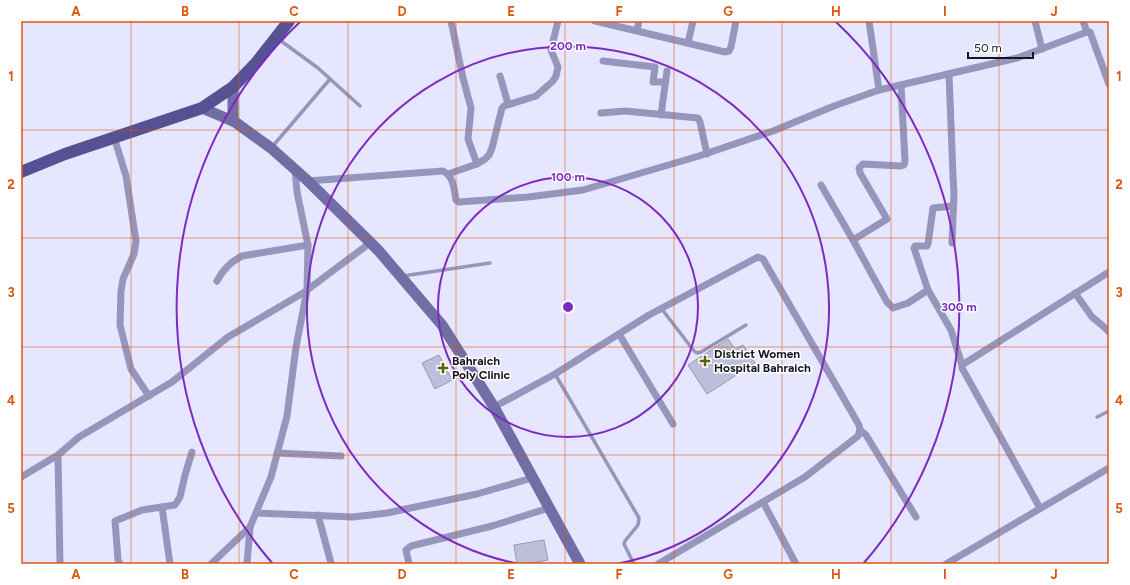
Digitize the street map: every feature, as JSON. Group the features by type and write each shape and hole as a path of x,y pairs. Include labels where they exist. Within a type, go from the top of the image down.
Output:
{"main road":[{"path":"21,172 65,154 202,108 233,87 256,63 289,21"},
{"path":"233,87 233,121"},
{"path":"202,108 233,121 271,148 308,181 370,243 442,325 494,407 580,564"}],"street":[{"path":"451,21 471,108 468,139 478,164"},
{"path":"448,174 478,164 489,155 492,148 500,111 504,106 536,96 553,81 558,67 551,50 558,21"},
{"path":"595,21 725,52 729,51 731,47 736,21"},
{"path":"637,30 639,21"},
{"path":"688,43 693,21"},
{"path":"869,21 879,90"},
{"path":"1035,21 1042,49"},
{"path":"1083,21 1087,32 1090,32 1109,84"},
{"path":"308,181 443,171 451,178 456,200 459,202 528,197 583,190 707,154 773,131 834,106 879,90 1017,58 1087,32"},
{"path":"603,61 655,68 653,82 666,82"},
{"path":"662,115 667,71"},
{"path":"950,74 954,185 952,243"},
{"path":"500,76 508,104"},
{"path":"853,240 887,219 860,173 860,166 863,164 904,165 901,85"},
{"path":"601,113 625,111 698,118 707,154"},
{"path":"114,138 126,176 136,240 134,254 123,279 121,291 120,325 131,369 148,396"},
{"path":"247,564 250,527 271,477 287,416 296,347 307,290 308,246 296,192 294,169"},
{"path":"821,185 887,302 893,308 908,303 928,290"},
{"path":"953,206 933,208 928,244 927,246 915,246 914,248 928,290 951,330 962,368 1040,508"},
{"path":"21,477 58,455 79,437 172,382 228,337 307,290 370,243"},
{"path":"217,281 225,267 233,260 242,256 308,246"},
{"path":"494,407 555,374 661,308 758,257 763,258 859,425 860,430 858,436 805,477 658,564"},
{"path":"962,365 1109,272"},
{"path":"1075,293 1092,317 1109,332"},
{"path":"619,334 673,424"},
{"path":"860,430 866,435 916,517"},
{"path":"120,564 118,560 115,521 142,510 175,505 178,502 192,452"},
{"path":"277,453 341,456"},
{"path":"58,455 60,564"},
{"path":"946,564 1109,468"},
{"path":"256,513 353,517 387,513 477,494 532,478"},
{"path":"763,502 796,564"},
{"path":"162,507 170,564"},
{"path":"409,564 406,550 411,546 492,526 549,508"},
{"path":"318,515 331,563"},
{"path":"211,564 250,527"}],"lane":[{"path":"276,38 318,68 360,106"},
{"path":"271,148 330,79"},
{"path":"400,276 490,263"},
{"path":"661,308 697,353 746,325"},
{"path":"555,374 639,518 638,525 624,544 634,564"},
{"path":"1097,417 1109,411"}],"building":[{"path":"728,339 735,349 743,345 755,363 707,394 688,365"},
{"path":"439,355 452,380 435,389 422,363"},
{"path":"544,540 548,560 517,564 514,545"}],"place":[{"name":"District Women Hospital Bahraich","path":"705,361"},
{"name":"Bahraich Poly Clinic","path":"443,368"}]}
